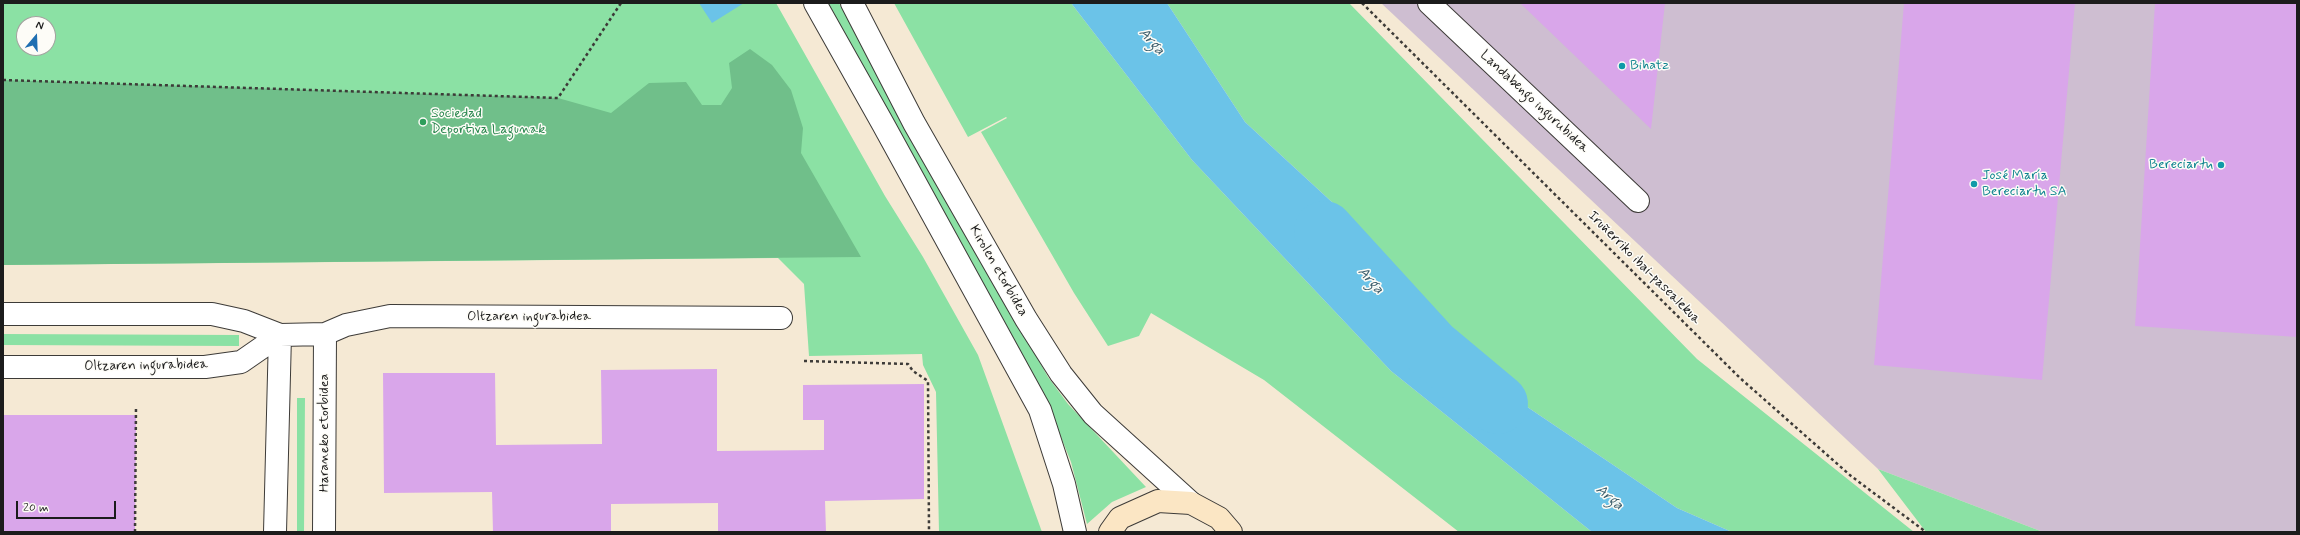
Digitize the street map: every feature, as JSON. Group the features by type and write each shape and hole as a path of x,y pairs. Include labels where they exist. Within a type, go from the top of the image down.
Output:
{"main road":[{"path":"1110,532 1120,518 1158,501 1191,504 1219,518 1231,532"}],"street":[{"name":"Kirolen etorbidea","path":"815,3 1040,410 1064,484 1075,532"},
{"name":"Kirolen etorbidea","path":"852,3 914,123 1026,319 1061,374 1093,414 1191,504"},
{"name":"Landabengo ingurubidea","path":"1429,3 1638,201"},
{"name":"Oltzaren ingurabidea","path":"3,314 212,314 244,321 280,335 325,334 346,325 390,316 781,318"},
{"name":"Haraneko etorbidea","path":"324,532 325,334"},
{"name":"Oltzaren ingurabidea","path":"3,367 205,367 241,362 280,335"},
{"path":"275,532 280,335"}],"path":[{"path":"3,80 558,98 621,3"},
{"name":"Iruñerriko ibai-pasealekua","path":"1362,3 1740,378 1851,476 1926,532"},
{"path":"804,361 908,364 913,371 928,381 929,532"},
{"path":"135,532 136,406"}],"shaded area":[{"path":"1381,3 2297,3 2297,532 2043,532 1878,469"}],"green space":[{"name":"Sociedad Deportiva Lagunak","path":"3,3 776,3 885,196 923,257 978,355 1042,532 939,532 936,392 923,365 922,354 809,356 804,284 778,258 3,265"},
{"path":"828,3 839,3 1048,377 1068,404 1146,487 1112,502 1087,524 1071,462 1049,407"},
{"path":"894,3 1071,3 1192,160 1391,371 1592,532 1459,532 1264,380 1151,313 1139,336 1108,346 1074,293 981,132 1007,118 1006,117 968,137"},
{"path":"1167,3 1349,3 1697,359 1914,532 1732,532 1677,508 1514,398 1396,328 1346,215 1245,122"},
{"name":"Sociedad Deportiva Lagunak","path":"750,49 772,65 791,90 803,128 801,153 861,257 3,265 3,80 558,98 611,113 649,83 686,82 702,105 721,105 732,88 729,63"},
{"path":"3,334 239,335 239,346 3,345"},
{"path":"297,398 305,398 304,532 297,532"},
{"path":"1878,469 2043,532 1926,532"}],"water":[{"path":"699,3 744,3 712,23"},
{"path":"1071,3 1167,3 1245,122 1346,215 1396,328 1514,398 1677,508 1732,532 1592,532 1391,371 1192,160"}],"building":[{"name":"Bihatz","path":"1520,3 1665,3 1651,129"},
{"name":"José María Bereciartu SA","path":"1904,3 2075,3 2042,380 1874,365"},
{"name":"Bereciartu","path":"2155,3 2297,3 2297,337 2135,326"},
{"path":"717,369 717,451 824,450 824,420 803,420 803,385 924,384 924,499 825,501 826,532 718,532 718,503 611,504 611,532 493,532 492,492 384,493 383,373 495,373 496,445 602,444 601,370"},
{"path":"3,415 136,415 135,532 3,532"}],"waterway":[{"name":"Arga","path":"1324,231 1431,348 1498,404"}],"place":[{"name":"Bihatz","path":"1622,66"},
{"name":"Sociedad Deportiva Lagunak","path":"423,122"},
{"name":"Bereciartu","path":"2221,165"},
{"name":"José María Bereciartu SA","path":"1974,184"}]}
